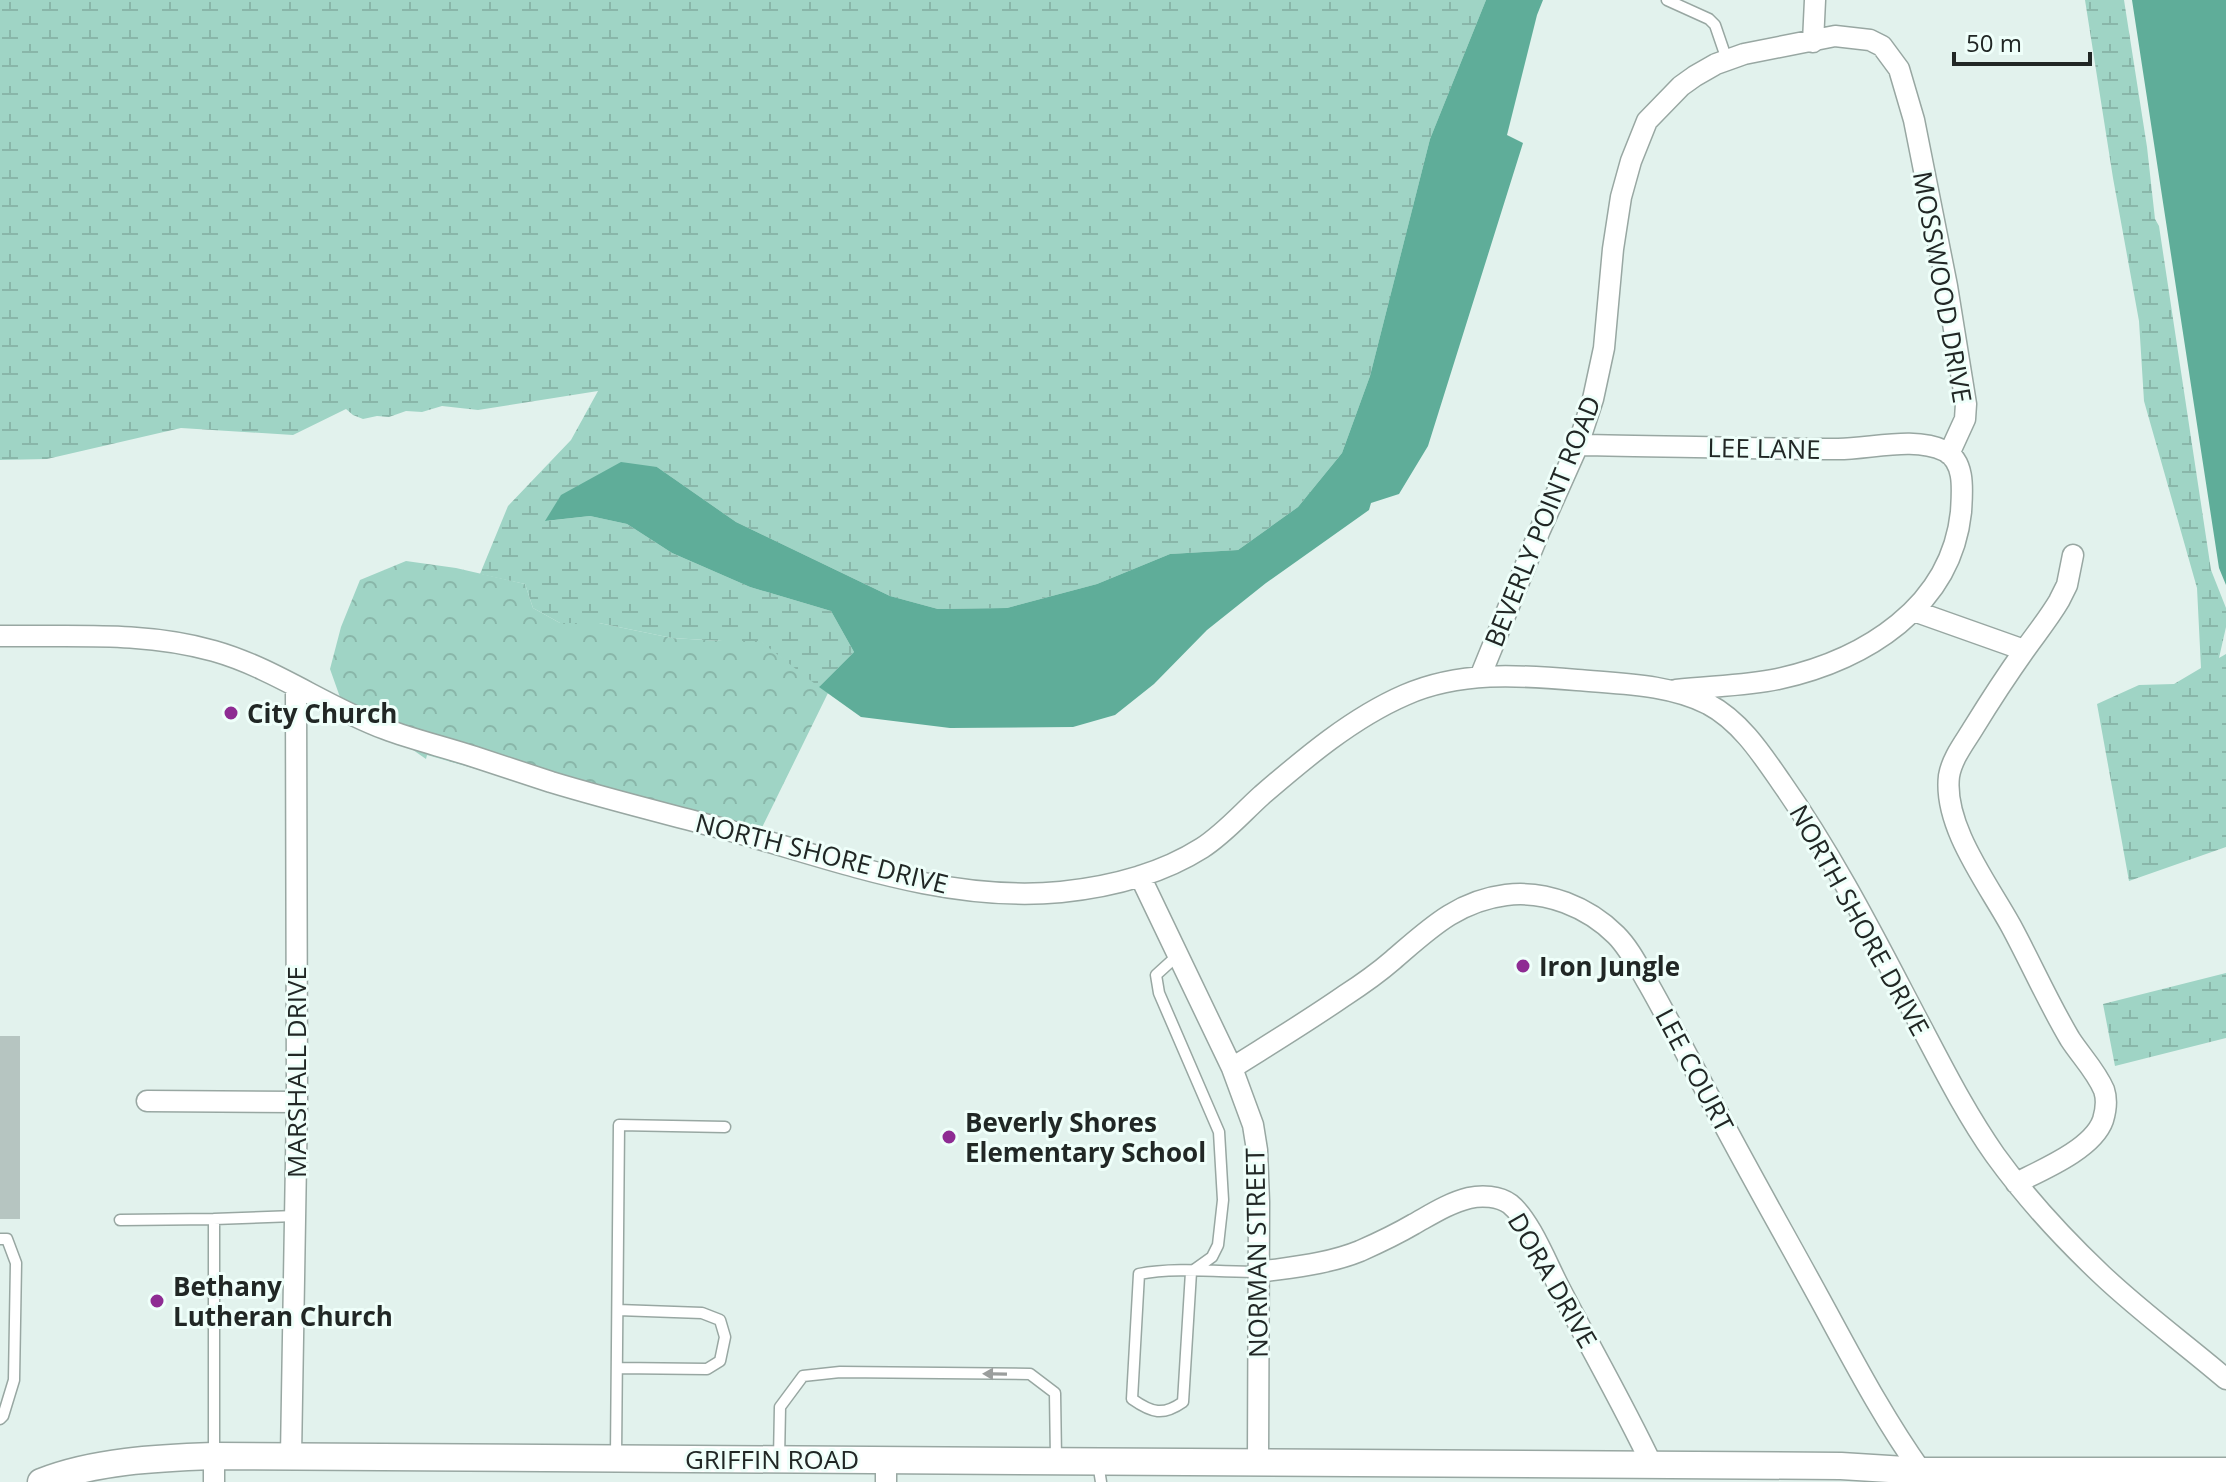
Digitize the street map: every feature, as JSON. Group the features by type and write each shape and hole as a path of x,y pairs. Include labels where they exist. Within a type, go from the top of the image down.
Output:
{"street":[{"path":"1813,42 1815,0"},
{"name":"MOSSWOOD DRIVE","path":"1813,42 1835,36 1870,40 1882,46 1899,69 1914,120 1947,286 1966,404 1965,419 1949,454"},
{"name":"BEVERLY POINT ROAD","path":"1480,677 1578,445 1593,399 1604,348 1621,197 1647,121 1681,86 1727,60 1813,42"},
{"name":"LEE LANE","path":"1578,445 1856,449 1918,444 1933,446 1949,454"},
{"path":"1667,691 1775,680 1812,671 1845,658 1877,640 1914,611 1938,579 1959,531 1963,486 1959,468 1949,454"},
{"path":"2016,1183 2057,1162 2096,1133 2103,1121 2105,1093 2052,1008 2011,926 1979,872 1957,826 1951,803 1950,772 1957,755 2059,601 2067,585 2073,555"},
{"path":"1914,611 2024,650"},
{"name":"NORTH SHORE DRIVE","path":"0,636 121,636 215,651 391,732 552,782 880,874 941,887 991,892 1063,892 1140,876 1177,862 1225,831 1263,794 1322,746 1380,707 1427,687 1480,677 1526,676 1643,686 1701,701 1714,707 1742,730 1815,830 1956,1092 2016,1183 2105,1278 2226,1379"},
{"name":"MARSHALL DRIVE","path":"291,1456 297,1102 296,687"},
{"name":"NORMAN STREET","path":"1140,876 1232,1068 1253,1125 1257,1150 1259,1272 1258,1462"},
{"name":"LEE COURT","path":"1232,1068 1343,997 1391,962 1445,916 1461,908 1506,895 1528,894 1550,897 1595,918 1629,950 1860,1372 1927,1476"},
{"path":"147,1101 297,1102"},
{"name":"DORA DRIVE","path":"1259,1272 1358,1252 1452,1203 1472,1197 1506,1201 1515,1209 1538,1244 1652,1465"},
{"name":"GRIFFIN ROAD","path":"41,1482 111,1464 214,1469 291,1456 779,1459 886,1471 1056,1461 1099,1472 1258,1462 1841,1466 1927,1476 2226,1471"}],"lane":[{"path":"1667,0 1709,19 1715,25 1727,60"},
{"path":"1178,955 1156,975 1159,993 1219,1132 1223,1200 1218,1245 1212,1257 1191,1272"},
{"path":"616,1458 619,1125 725,1127"},
{"path":"120,1220 295,1216"},
{"path":"214,1219 214,1469"},
{"path":"0,1239 7,1239 16,1263 14,1380 0,1419"},
{"path":"1191,1272 1183,1402 1169,1411 1148,1410 1132,1399 1139,1274 1151,1272 1191,1272 1259,1272"},
{"path":"617,1368 707,1369 720,1361 725,1337 720,1320 702,1313 618,1310"},
{"path":"779,1459 781,1405 803,1376 840,1372 1030,1374 1055,1393 1056,1461"}],"green space":[{"path":"0,0 1486,0 1430,139 1370,376 1342,453 1298,507 1238,550 1170,554 1097,584 1007,608 938,609 890,596 736,522 657,467 561,496 546,521 590,516 627,524 672,553 750,587 831,611 854,652 819,687 760,641 672,638 599,623 560,623 533,608 525,584 480,574 508,506 571,440 598,391 478,410 442,406 422,412 406,411 389,417 363,419 346,409 293,435 181,428 47,459 0,460"},
{"path":"2085,0 2124,0 2211,570 2226,608 2226,627 2219,658 2226,654 2226,847 2129,881 2097,704 2139,685 2174,684 2201,668 2197,588 2144,401 2139,321"},
{"path":"406,561 456,568 525,584 533,608 560,623 599,623 672,638 761,641 828,693 752,848 427,755 426,759 341,700 330,669 341,627 360,580"},
{"path":"2226,973 2226,1038 2115,1066 2103,1004"}],"shaded area":[{"path":"1486,0 1543,0 1507,135 1523,143 1428,446 1399,494 1371,503 1369,510 1266,583 1207,630 1154,684 1115,715 1073,727 950,728 861,717 819,687 854,652 831,611 750,587 672,553 627,524 590,516 545,521 561,495 621,462 657,467 736,522 890,596 938,609 1007,608 1097,584 1170,554 1238,550 1298,507 1342,453 1370,376 1430,139"},
{"path":"2132,0 2226,0 2226,585 2219,568"}],"building":[{"path":"0,1036 20,1036 20,1219 0,1219"}],"place":[{"name":"City Church","path":"231,713"},
{"name":"Iron Jungle","path":"1523,966"},
{"name":"Beverly Shores Elementary School","path":"949,1137"},
{"name":"Bethany Lutheran Church","path":"157,1301"}]}
